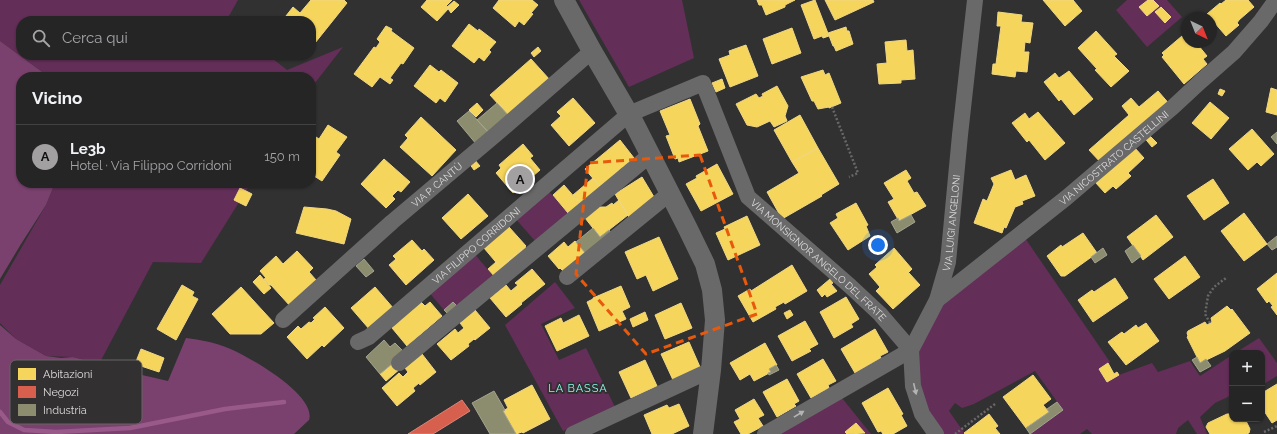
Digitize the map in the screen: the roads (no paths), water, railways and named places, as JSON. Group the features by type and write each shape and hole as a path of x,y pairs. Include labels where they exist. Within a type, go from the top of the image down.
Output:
{"street":[{"path":"564,0 629,114 705,264 712,290 715,320 712,370 703,434"},
{"name":"VIA LUIGI ANGELONI","path":"911,350 937,300 948,262 975,0"},
{"name":"VIA NICOSTRATO CASTELLINI","path":"937,300 1066,198 1173,107 1201,80 1234,52 1261,21 1276,0"},
{"name":"VIA P. CANTÙ","path":"283,320 392,222 488,142 592,51"},
{"name":"VIA MONSIGNOR ANGELO DEL FRATE","path":"629,114 703,83 748,197 880,314 911,350"},
{"name":"VIA FILIPPO CORRIDONI","path":"358,342 369,337 629,114"},
{"path":"399,363 650,155"},
{"path":"567,277 670,193"},
{"path":"765,434 911,350 913,386 922,414 936,434"},
{"path":"573,434 712,370"}],"waterway":[{"path":"12,424 24,430 56,432 130,428 225,409 284,402"},
{"path":"0,412 10,423"}],"place":[{"name":"Le3b","path":"520,179"}],"district":[{"name":"LA BASSA","path":"578,388"}]}
